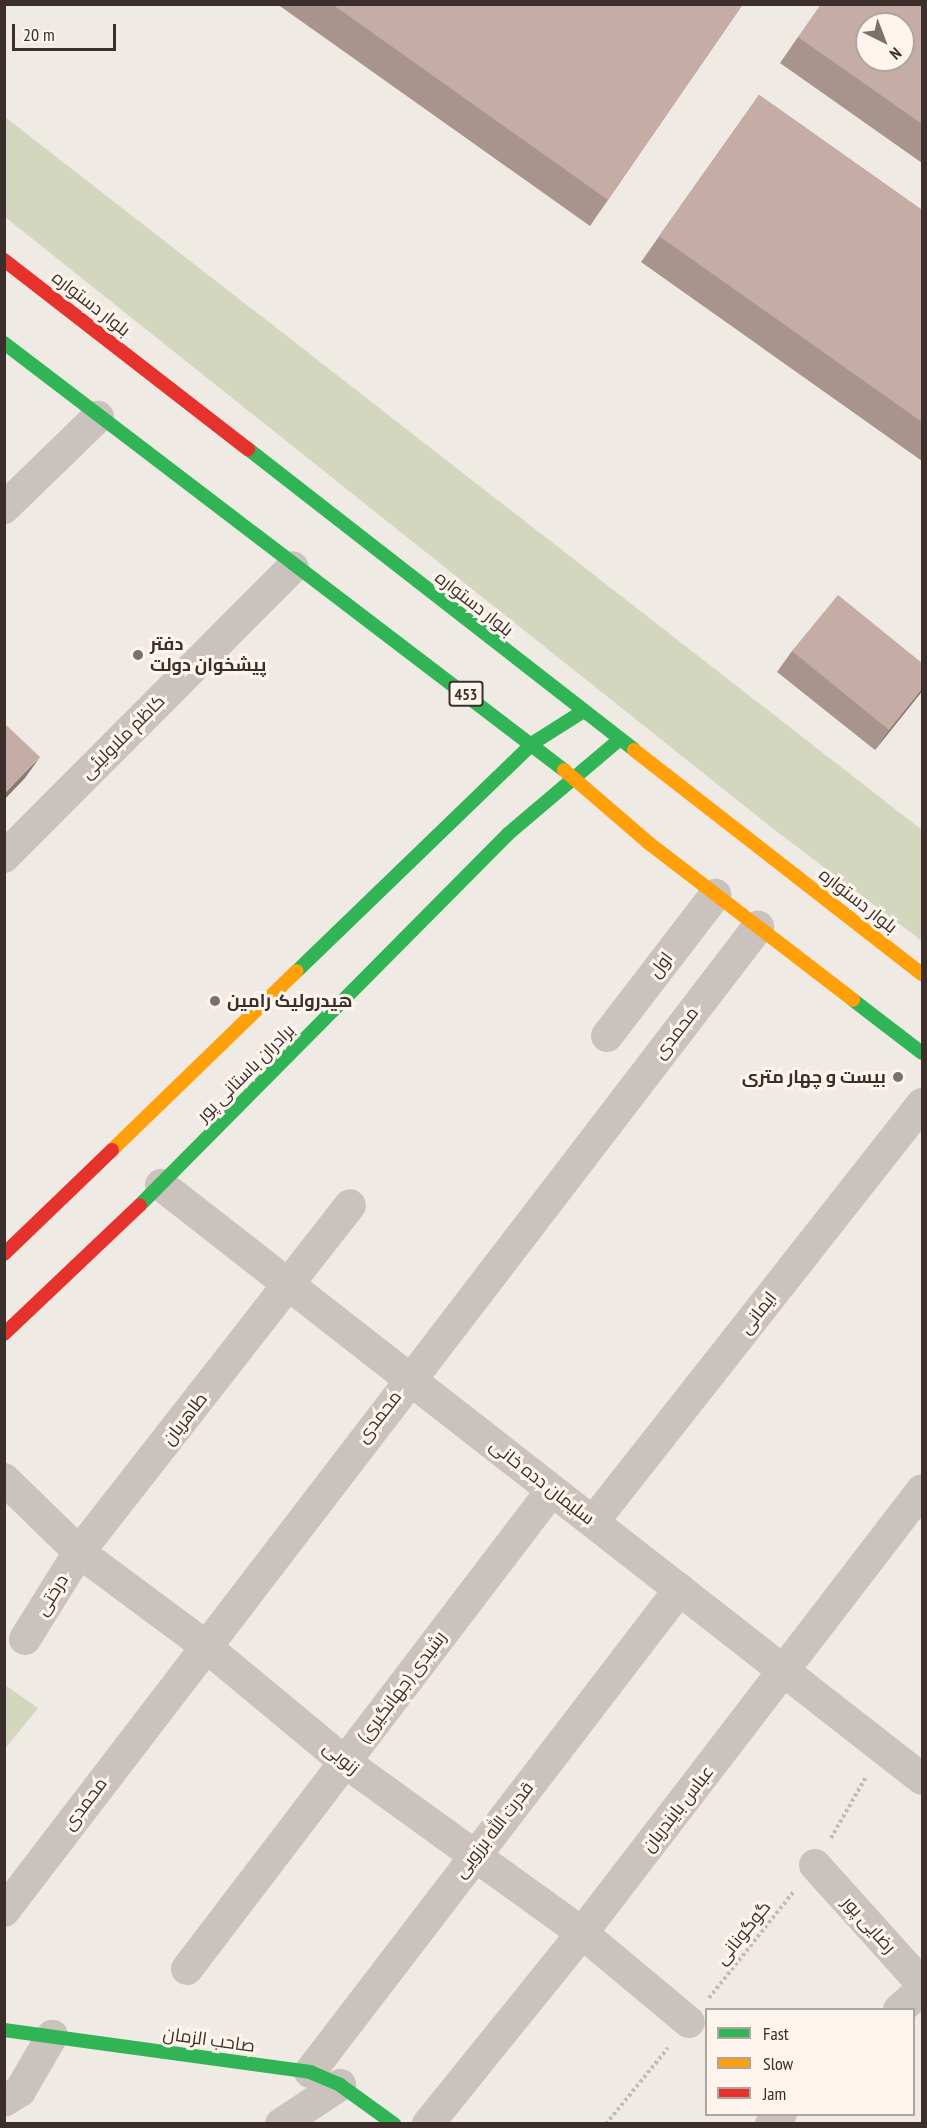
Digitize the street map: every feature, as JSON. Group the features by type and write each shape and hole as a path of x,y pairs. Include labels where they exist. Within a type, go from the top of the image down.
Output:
{"main road":[{"name":"بلوار دستواره","path":"4,260 582,712 922,974"},
{"name":"453","path":"4,343 293,567 533,743 716,895 922,1053"},
{"name":"برادران باستانی پور","path":"4,1254 533,743 582,712"},
{"name":"برادران باستانی پور","path":"4,1334 161,1185 508,834 619,740"},
{"name":"صاحب الزمان","path":"4,2030 310,2072 340,2085 394,2124"}],"street":[{"path":"4,508 98,417"},
{"name":"کاظم ملاولیئی","path":"4,857 293,567"},
{"name":"اول","path":"607,1036 716,895"},
{"name":"محمدی","path":"4,1911 204,1645 758,927"},
{"name":"ایمانی","path":"593,1522 922,1104"},
{"name":"سلیمان دده خانی","path":"161,1185 922,1779"},
{"path":"290,1286 350,1205"},
{"name":"طاهریان","path":"79,1552 290,1286"},
{"name":"زنوبی","path":"4,1479 79,1552 204,1645 345,1762 472,1857 582,1933 689,2022"},
{"name":"رشیدی (جهانگیری)","path":"187,1969 552,1490"},
{"name":"عباس بایندریان","path":"428,2124 582,1933 922,1490"},
{"name":"درختی","path":"25,1639 79,1552"},
{"name":"قدرت الله برزویی","path":"310,2072 472,1857 680,1589"},
{"name":"رضایی پور","path":"815,1864 922,1987"},
{"path":"901,2008 922,1987"},
{"path":"4,2101 20,2091 52,2036"},
{"path":"281,2124 340,2085"}],"path":[{"name":"گوگونانی","path":"606,2124 815,1864 883,1748"}],"green space":[{"path":"5,117 922,830 922,941 776,831 5,217"},
{"path":"5,1685 38,1708 5,1749"}],"building":[{"path":"332,4 743,4 608,200"},
{"path":"821,4 922,4 922,124 798,37"},
{"path":"759,95 922,210 922,422 659,236"},
{"path":"838,595 922,663 922,689 889,730 792,651"},
{"path":"4,723 40,757 4,794"}],"traffic: fast":[{"path":"4,343 564,770"},
{"path":"248,449 634,750"},
{"path":"297,971 533,743 582,712"},
{"path":"140,1205 508,834 619,740"},
{"path":"853,1000 922,1053"},
{"path":"4,2030 310,2072 340,2085 394,2124"}],"traffic: slow":[{"path":"634,750 922,974"},
{"path":"564,770 650,844 853,1000"},
{"path":"112,1150 297,971"}],"traffic: jam":[{"path":"4,260 248,449"},
{"path":"4,1254 112,1150"},
{"path":"4,1334 140,1205"}],"place":[{"name":"دفتر پیشخوان دولت","path":"138,655"},
{"name":"هیدرولیک رامین","path":"215,1001"},
{"name":"بیست و چهار متری","path":"898,1077"}]}
